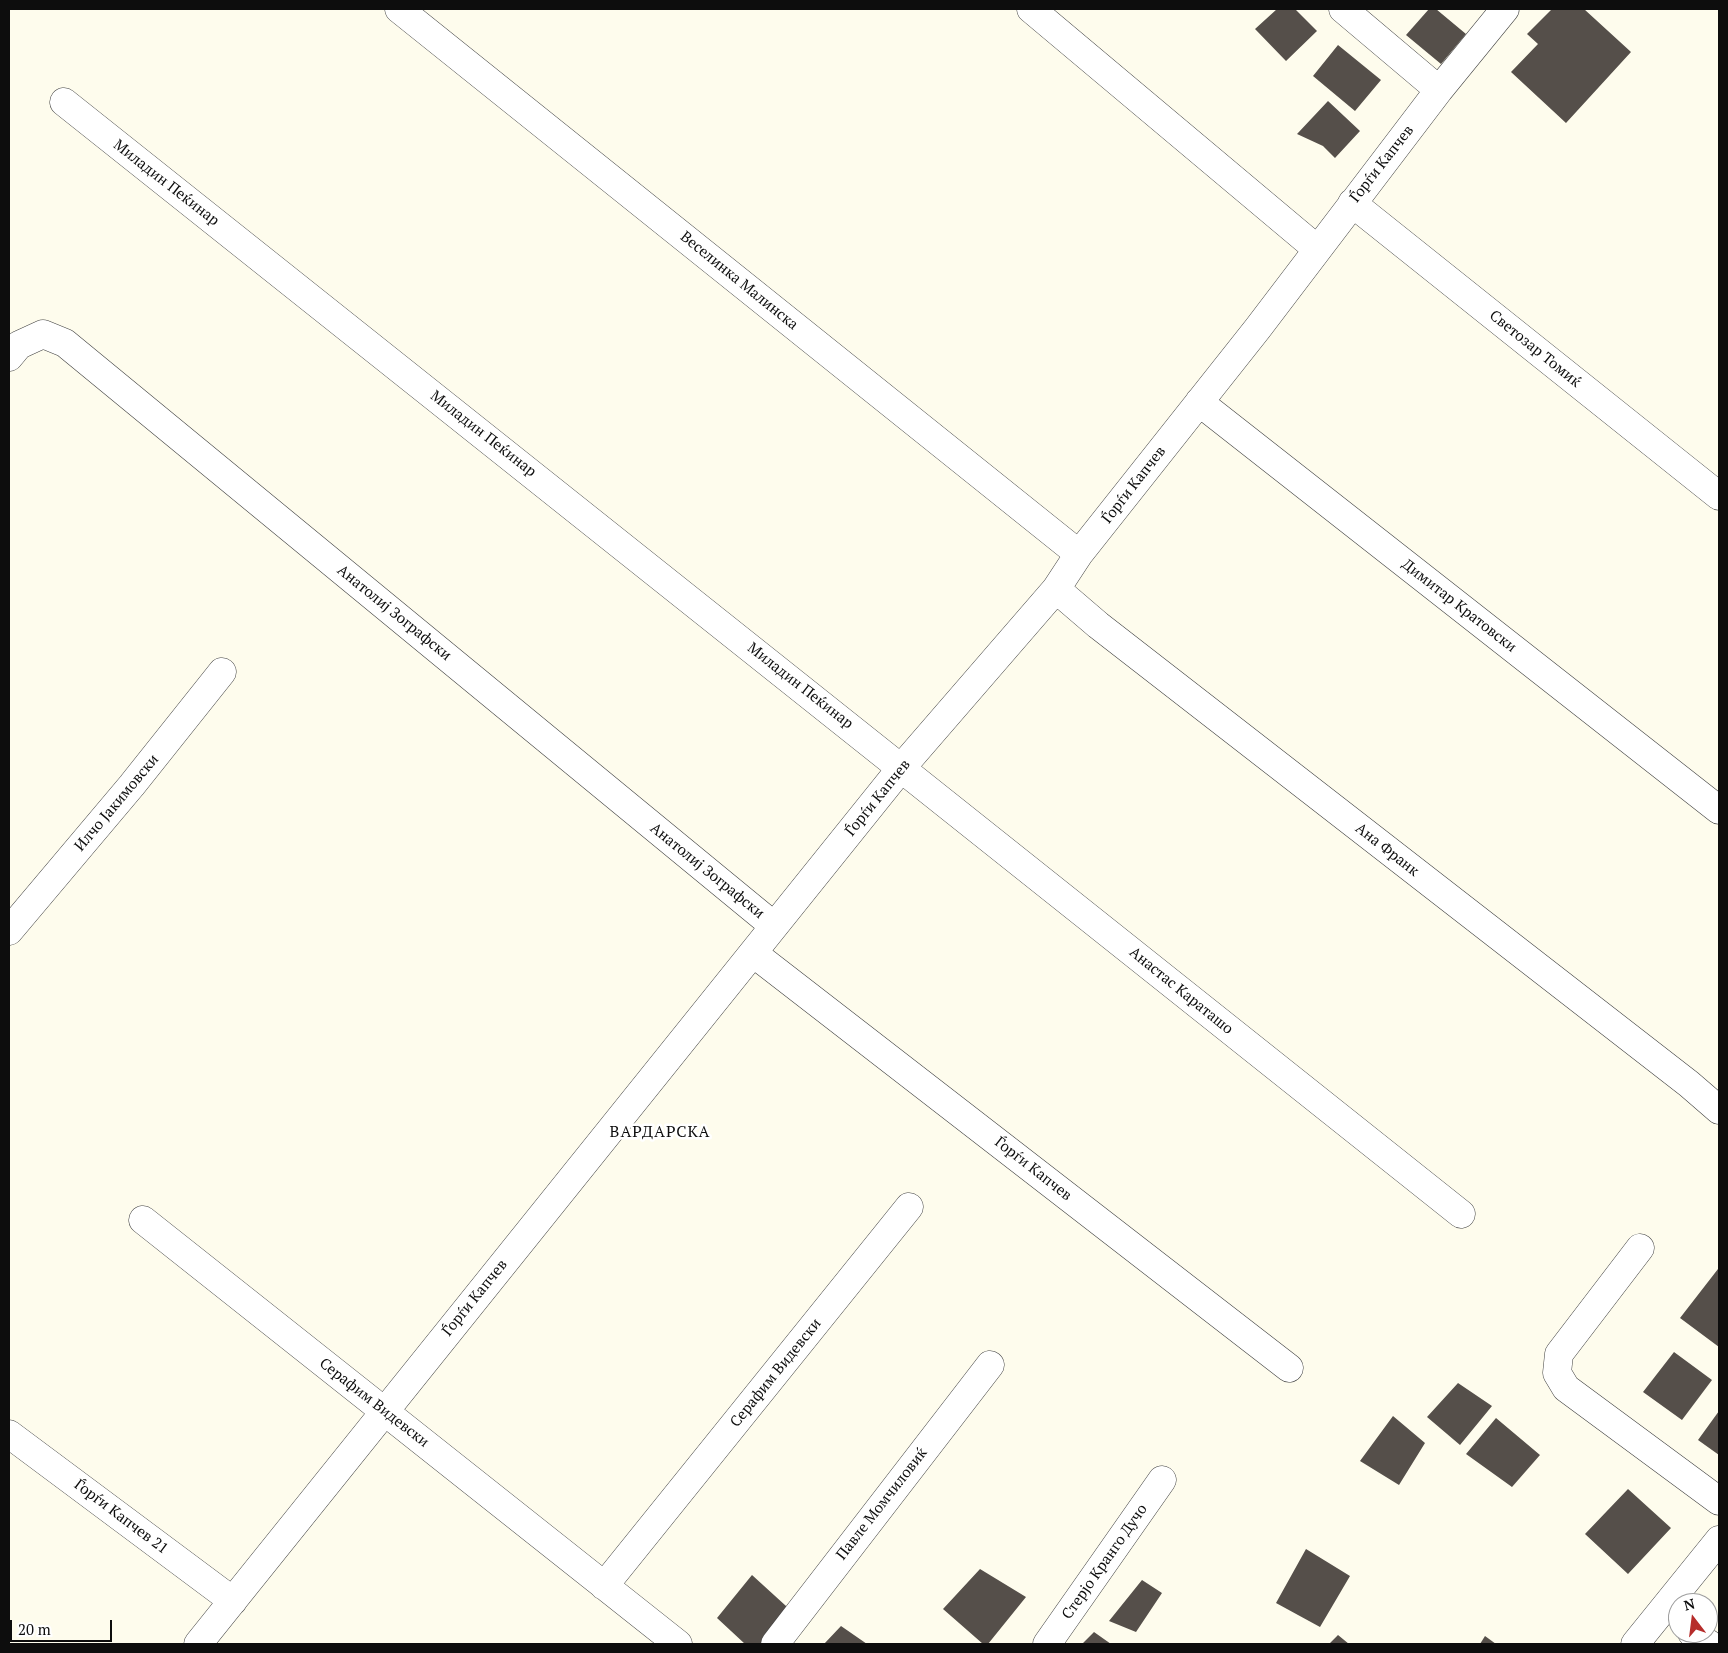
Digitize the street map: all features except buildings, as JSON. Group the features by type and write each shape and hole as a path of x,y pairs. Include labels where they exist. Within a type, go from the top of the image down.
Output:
{"street":[{"name":"Веселинка Малинска","path":"398,9 1079,554"},
{"path":"1031,9 1317,249"},
{"path":"1342,9 1439,90"},
{"name":"Ѓорѓи Капчев","path":"198,1644 902,767 1056,589 1079,554 1199,402 1439,90 1505,9"},
{"name":"Миладин Пеќинар","path":"64,102 902,767"},
{"name":"Светозар Томиќ","path":"1352,203 1719,496"},
{"name":"Анатолиј Зографски","path":"9,357 19,345 43,334 65,343 774,926"},
{"name":"Димитар Кратовски","path":"1199,402 1719,810"},
{"name":"Ана Франк","path":"1056,589 1098,625 1719,1110"},
{"name":"Илчо Јакимовски","path":"9,931 132,785 222,672"},
{"name":"Анастас Караташо","path":"902,767 1461,1214"},
{"name":"Ѓорѓи Капчев","path":"753,953 1290,1368"},
{"name":"Серафим Видевски","path":"604,1586 909,1207"},
{"name":"Серафим Видевски","path":"143,1220 678,1644"},
{"path":"1640,1248 1559,1354 1557,1373 1566,1388 1719,1501"},
{"name":"Павле Момчиловиќ","path":"775,1644 990,1365"},
{"name":"Ѓорѓи Капчев 21","path":"9,1434 232,1601"},
{"name":"Стерјо Кранго Дучо","path":"1047,1644 1162,1480"},
{"path":"1686,1593 1719,1540"},
{"path":"1635,1644 1668,1619"}],"district":[{"name":"ВАРДАРСКА","path":"660,1132"}]}
